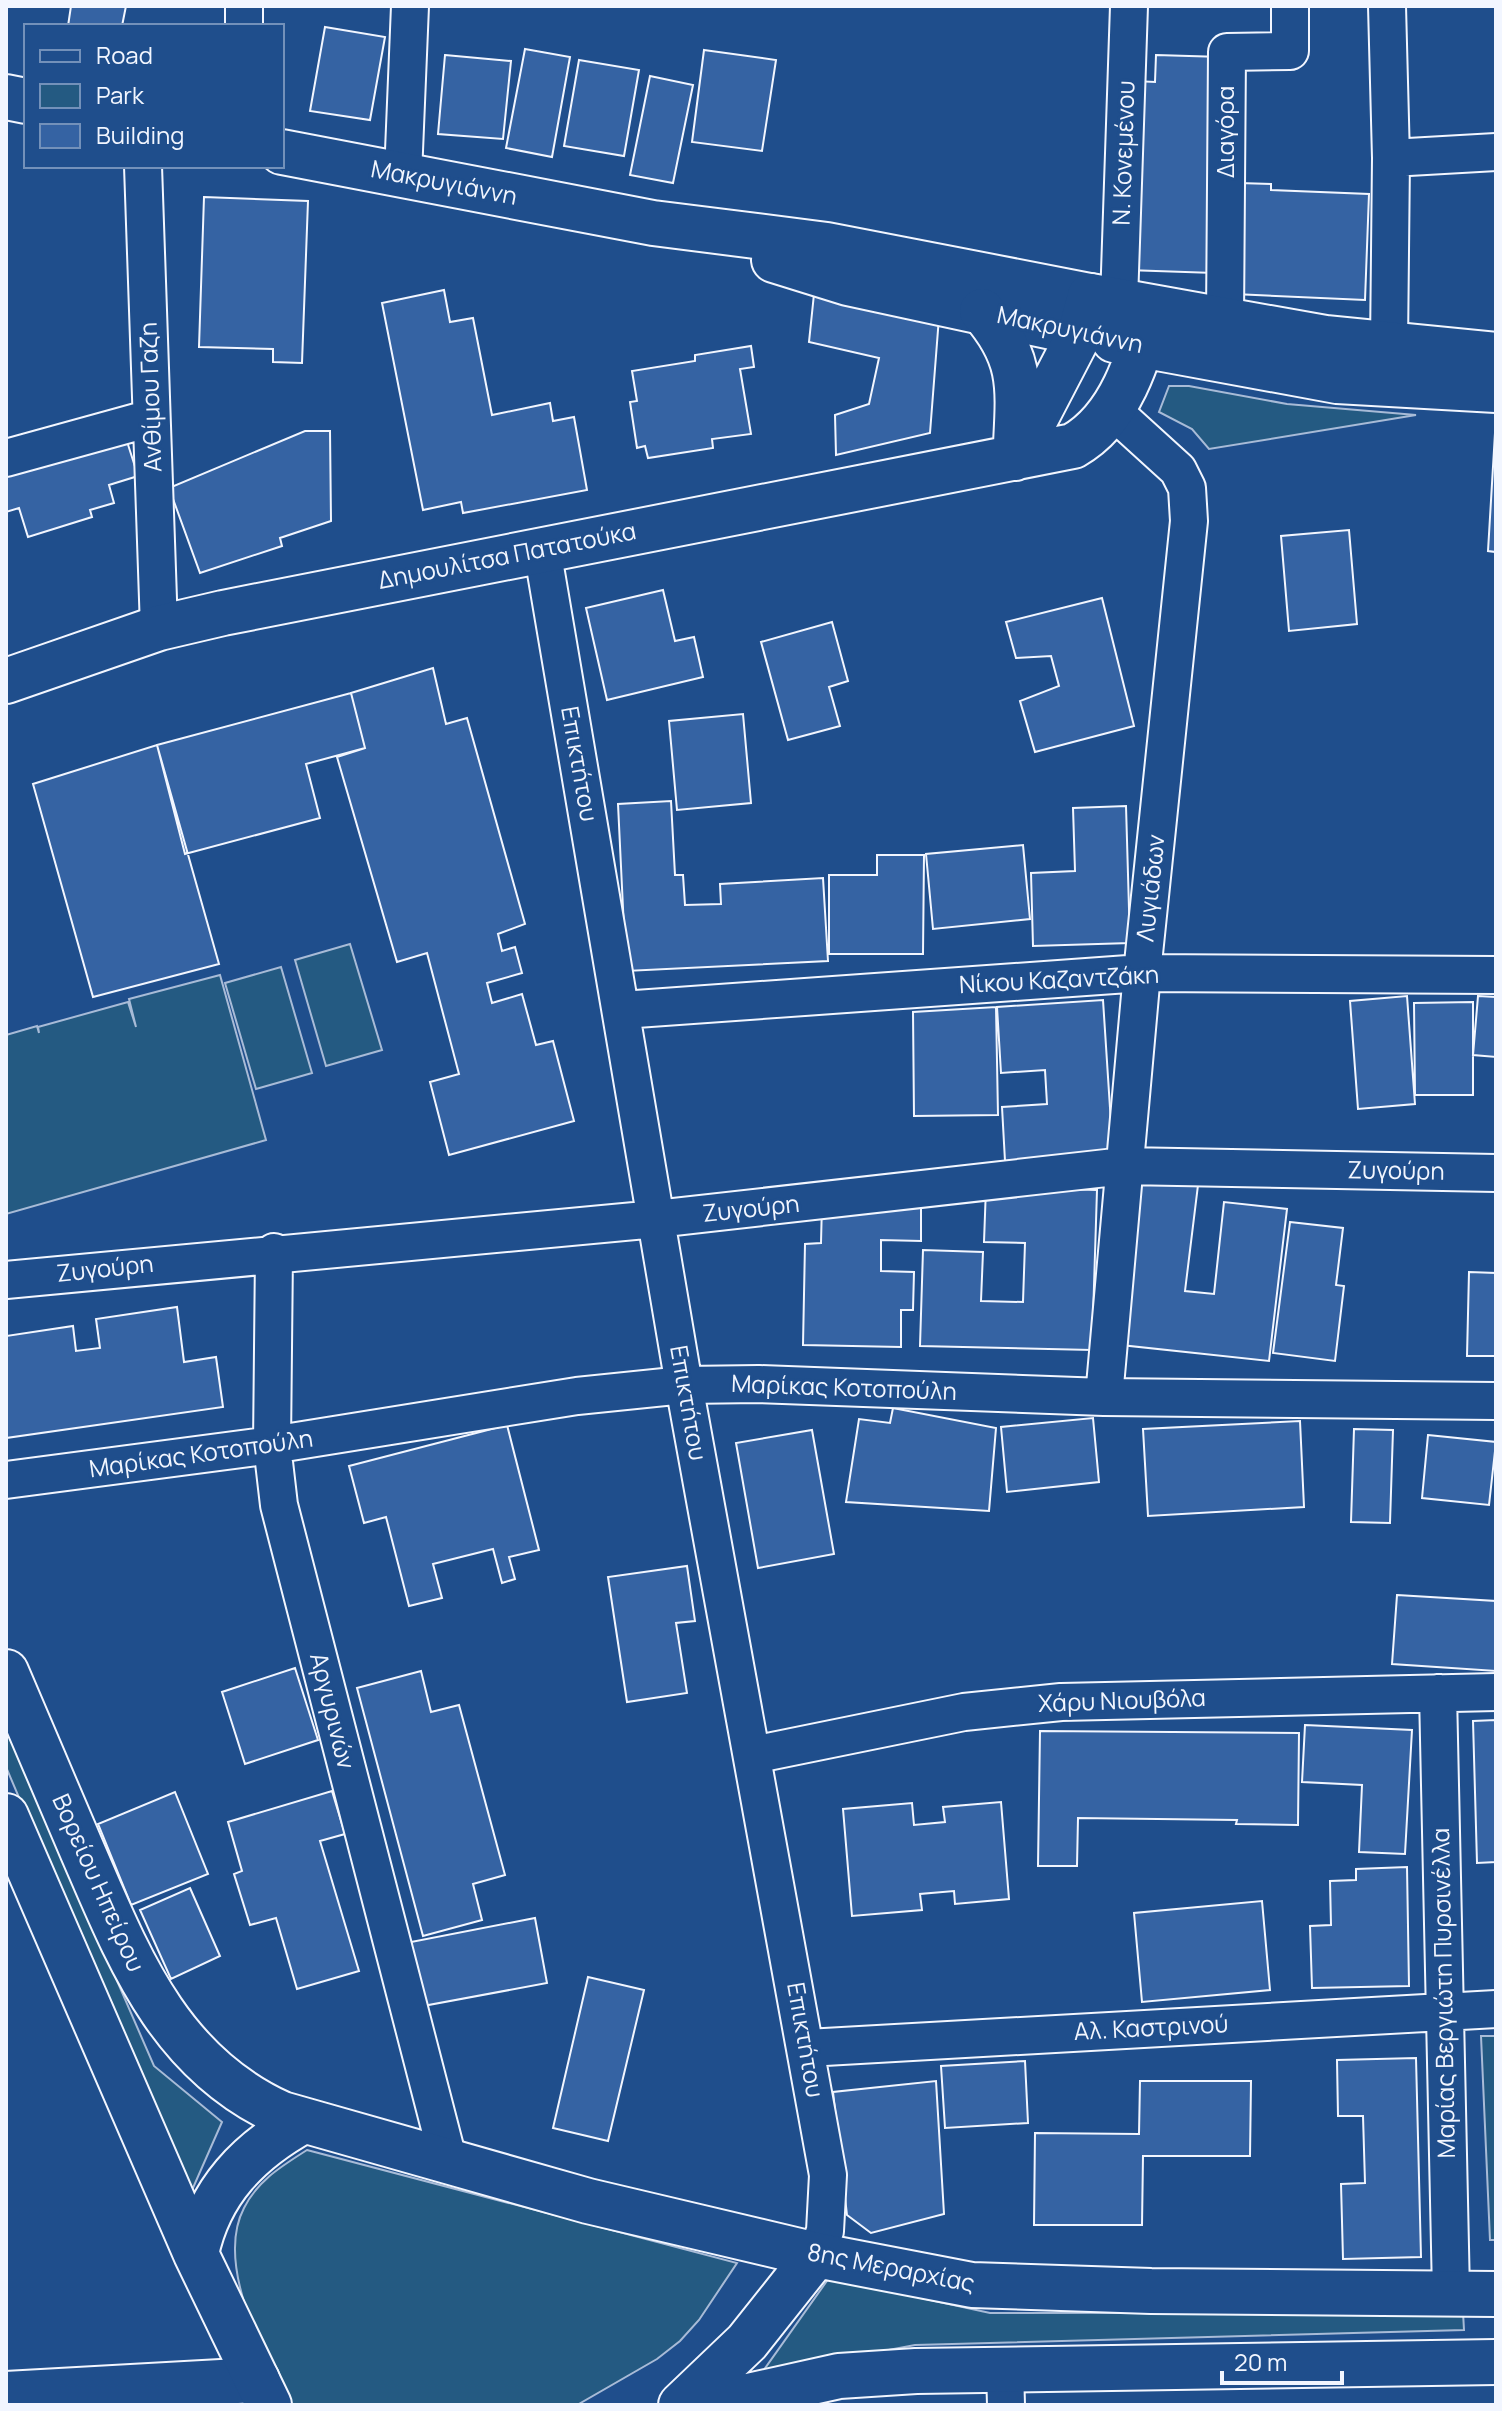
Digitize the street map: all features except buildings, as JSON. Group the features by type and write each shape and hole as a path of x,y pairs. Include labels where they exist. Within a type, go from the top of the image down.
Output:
{"main road":[{"name":"Μακρυγιάννη","path":"284,152 653,223 827,245 1116,317 1337,381 1496,390"},
{"name":"Μακρυγιάννη","path":"653,223 848,283 982,311 1225,320 1389,346 1496,355"},
{"path":"982,311 1003,337 1015,364 1019,390 1015,458"},
{"name":"Δημουλίτσα Πατατούκα","path":"6,681 159,628 542,549 1073,446 1099,428 1112,410 1116,317"},
{"path":"1015,458 1116,317"},
{"name":"Βορείου Ηπείρου","path":"6,1672 132,1966 163,2015 200,2055 246,2094 303,2121"},
{"path":"6,1816 196,2254 263,2392 6,2394"},
{"path":"196,2254 205,2220 226,2182 259,2149 303,2121"},
{"name":"8ης Μεραρχίας","path":"303,2121 449,2163 816,2255 972,2285 1017,2289 1496,2294"},
{"path":"681,2405 747,2342 816,2255"},
{"path":"708,2405 839,2376 1005,2387 1496,2362"}],"street":[{"path":"403,175 410,6"},
{"name":"Ν. Κονεμένου","path":"1116,317 1129,6"},
{"name":"Διαγόρα","path":"1225,320 1227,52 1290,51 1290,6"},
{"path":"1387,6 1391,158 1389,346"},
{"path":"1391,158 1496,152"},
{"name":"Ανθίμου Γαζη","path":"143,168 159,628"},
{"name":"Λυγιάδων","path":"1104,1397 1142,973 1189,521 1187,488 1178,470 1112,410"},
{"path":"6,458 151,418"},
{"name":"Επικτήτου","path":"542,549 684,1385 828,2175 825,2231 816,2255"},
{"name":"Νίκου Καζαντζάκη","path":"622,1010 1142,973 1496,975"},
{"name":"Ζυγούρη","path":"6,1280 274,1252 656,1219 1124,1166 1496,1173"},
{"name":"Αργυρινών","path":"274,1252 272,1445 279,1505 449,2163"},
{"name":"Μαρίκας Κοτοπούλη","path":"6,1480 272,1445 577,1396 684,1385 773,1385 1104,1397 1496,1401"},
{"name":"Χάρυ Νιουβόλα","path":"753,1755 1005,1707 1061,1702 1496,1692"},
{"name":"Μαρίας Βεργιώτη Πυρσινέλλα","path":"1438,1693 1451,2293"},
{"name":"Αλ. Καστρινού","path":"807,2048 1496,2009"}],"green space":[{"path":"1169,386 1189,386 1287,404 1416,415 1209,449 1192,429 1159,412"},
{"path":"350,944 382,1050 326,1066 295,960"},
{"path":"281,967 312,1073 256,1089 225,983"},
{"path":"220,975 266,1140 6,1214 6,1035 37,1026 39,1033 38,1027 128,1002 136,1027 129,999"},
{"path":"6,1725 154,2066 222,2122 189,2197 6,1767"},
{"path":"1481,2036 1496,2036 1496,2240 1490,2240"},
{"path":"307,2150 737,2263 699,2320 680,2341 657,2359 577,2405 292,2405 256,2336 239,2282 235,2255 237,2230 244,2208 256,2189 271,2174"},
{"path":"829,2278 990,2313 1463,2312 1464,2330 915,2345 761,2374"}]}
